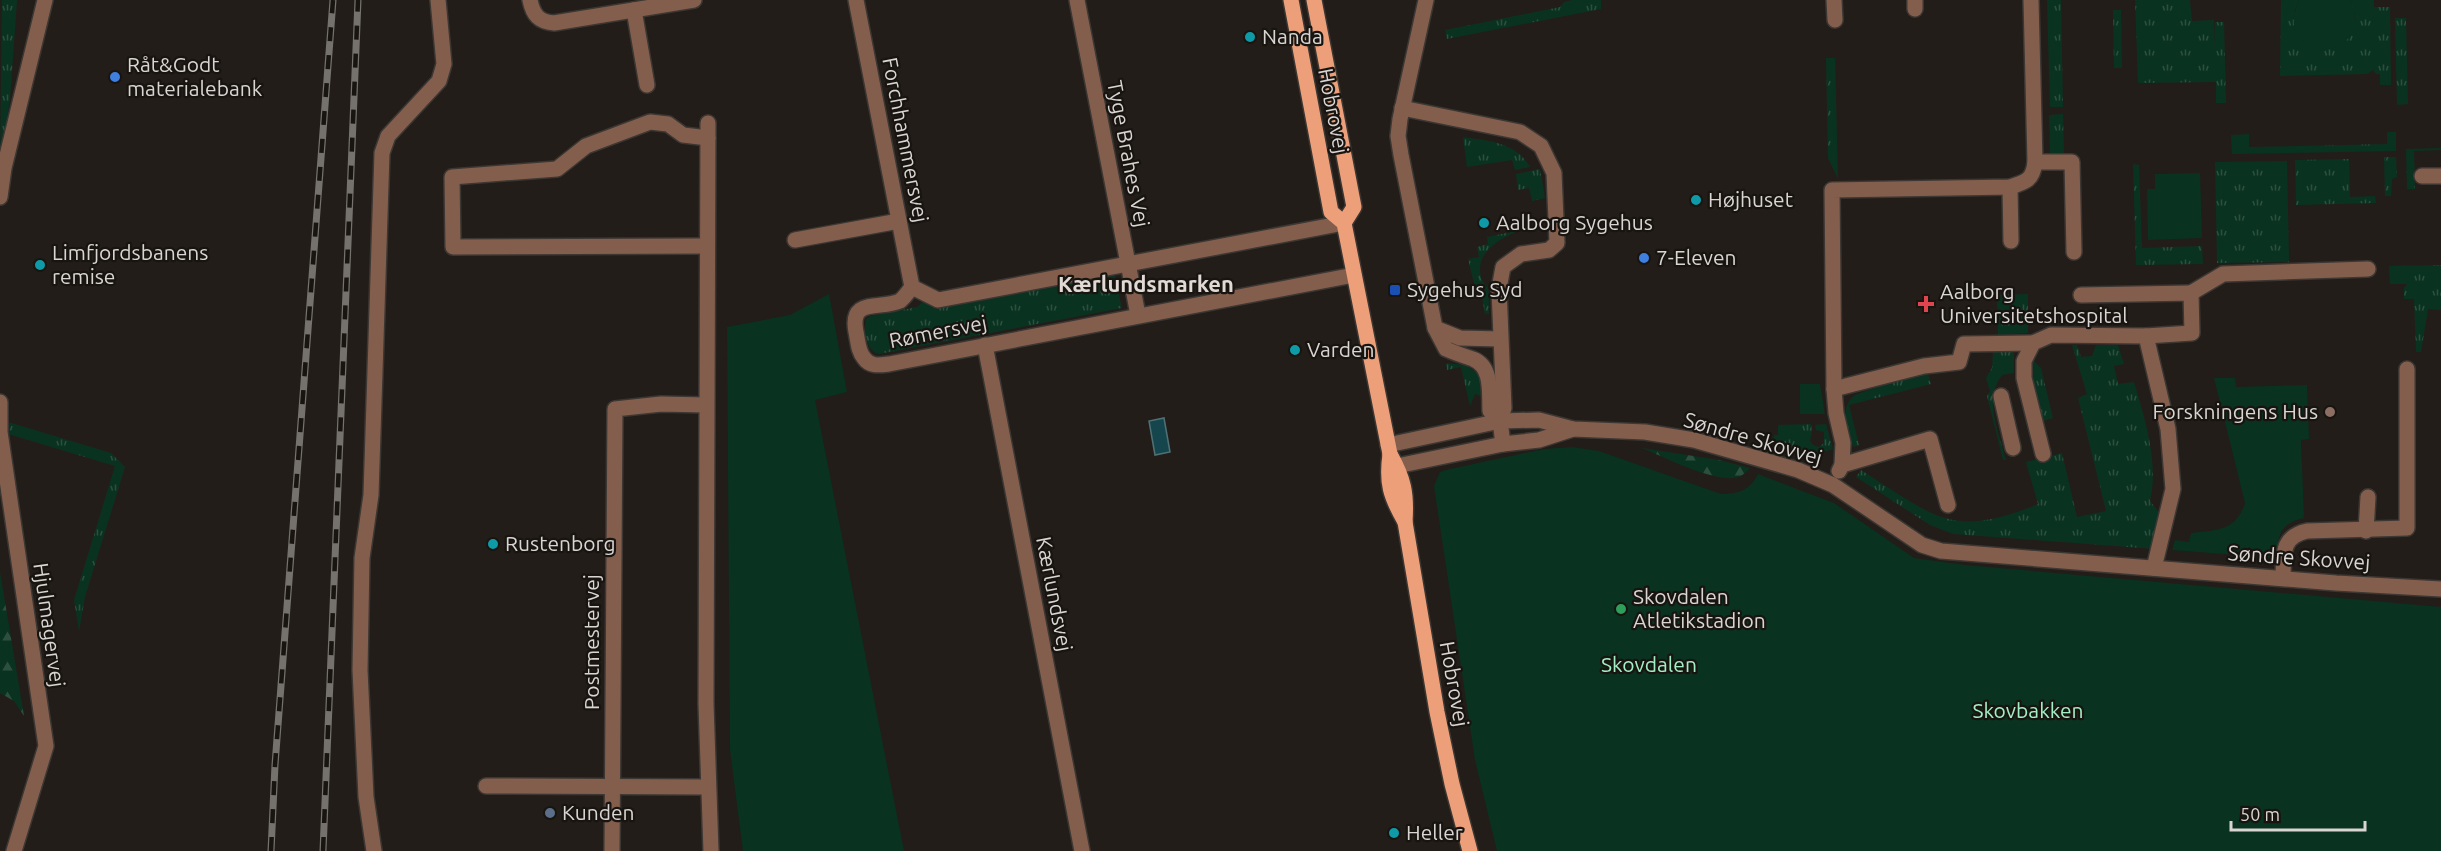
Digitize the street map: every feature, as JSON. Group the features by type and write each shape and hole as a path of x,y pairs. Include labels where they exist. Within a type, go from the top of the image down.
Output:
{"main road":[{"name":"Hobrovej","path":"1291,0 1331,212 1344,223 1392,455 1387,476 1392,501 1405,522 1441,735 1470,851"},
{"name":"Hobrovej","path":"1314,0 1354,207 1344,223"}],"street":[{"path":"0,197 4,168 45,0"},
{"path":"374,851 366,797 360,670 362,558 371,495 382,153 388,136 439,81 444,64 438,0"},
{"path":"530,0 537,18 554,23 694,0"},
{"name":"Forchhammersvej","path":"856,0 912,287"},
{"name":"Tyge Brahes Vej","path":"1077,0 1138,315"},
{"path":"1426,0 1402,108 1398,136 1401,155 1435,328 1446,349 1483,365 1487,373 1490,411 1500,421"},
{"path":"1834,0 1835,20"},
{"path":"1833,485 1842,465 1843,443 1836,413 1834,389 1832,190 2010,187 2025,182 2033,174 2035,162 2031,0"},
{"path":"634,10 647,85"},
{"path":"1402,108 1520,132 1541,146 1554,173 1557,243 1549,250 1521,254 1503,267 1499,289 1504,408 1500,421 1503,444"},
{"path":"706,246 453,247 452,177 557,169 586,147 650,122 668,124 683,135 708,130 706,405 708,787 711,851"},
{"path":"2035,162 2072,162 2074,252"},
{"path":"2422,176 2441,176"},
{"path":"2010,187 2012,241"},
{"path":"795,240 899,221"},
{"name":"Rømersvej","path":"1344,223 938,300 912,287 901,300 862,308 855,314 854,323 860,351 865,361 875,365 889,364 1354,275"},
{"path":"2081,296 2191,293 2223,274 2368,269"},
{"path":"1834,389 1924,366 1959,362 1964,344 2033,343 2051,335 2146,336 2192,333 2191,293"},
{"path":"1435,328 1460,338 1500,339"},
{"path":"2146,336 2168,429 2173,489 2154,568"},
{"path":"2033,343 2024,361 2024,378 2043,454"},
{"name":"Kærlundsvej","path":"985,345 1082,851"},
{"path":"2283,578 2285,548 2296,534 2307,531 2407,528 2407,369"},
{"path":"2001,396 2012,443 2038,431"},
{"name":"Hjulmagervej","path":"0,402 1,440 46,746 14,851"},
{"name":"Postmestervej","path":"612,851 615,409 661,404 706,405"},
{"name":"Søndre Skovvej","path":"1392,455 1500,421 1539,420 1573,429 1646,432 1695,440 1798,470 1833,485 1922,545 1941,551 2441,589"},
{"name":"Søndre Skovvej","path":"1392,455 1539,440 1573,429"},
{"path":"1842,465 1930,439 1948,505"},
{"path":"2366,531 2368,497"},
{"path":"486,786 708,787"}],"green space":[{"path":"2,0 17,0 10,99 0,163"},
{"path":"1601,0 1601,9 1447,39 1445,30 1560,7 1564,2"},
{"path":"2047,0 2061,0 2063,107 2050,107"},
{"path":"2135,0 2190,0 2192,21 2214,20 2215,48 2215,22 2224,22 2226,103 2216,103 2216,82 2138,83"},
{"path":"2281,0 2299,0 2294,12 2356,21 2350,0 2374,0 2374,7 2390,7 2391,85 2380,85 2380,74 2376,74 2373,70 2367,74 2280,76"},
{"path":"2299,0 2350,0 2355,21 2350,36 2339,46 2324,49 2310,46 2298,38 2294,22"},
{"path":"2113,10 2121,10 2122,68 2114,68"},
{"path":"2395,18 2406,18 2408,104 2397,105"},
{"path":"1826,58 1835,58 1838,179 1828,158"},
{"path":"2063,114 2064,154 2050,154 2049,115"},
{"path":"2387,132 2396,132 2396,151 2232,154 2231,135 2249,134 2249,147 2387,144"},
{"path":"1463,137 1501,144 1510,148 1517,152 1530,167 1515,170 1512,160 1467,167"},
{"path":"2441,148 2441,150 2414,151 2415,189 2407,189 2406,149"},
{"path":"2384,157 2396,157 2397,177 2392,179 2391,196 2385,196"},
{"path":"2349,159 2350,197 2375,196 2376,203 2296,205 2295,160"},
{"path":"2287,161 2289,262 2217,263 2215,162"},
{"path":"2133,164 2139,165 2142,248 2202,246 2203,264 2136,265"},
{"path":"1540,169 1545,198 1532,201 1529,188 1518,190 1516,174"},
{"path":"2200,173 2202,238 2148,240 2147,189 2155,189 2155,174"},
{"path":"1521,230 1498,241 1482,260 1481,277 1489,295 1489,314 1485,314 1480,286 1475,287 1468,259 1479,257 1477,247 1488,244 1487,237"},
{"path":"2441,265 2441,310 2428,309 2421,352 2416,352 2414,299 2404,299 2404,288 2407,284 2390,284 2389,266"},
{"path":"1114,273 1122,308 879,354 871,349 867,340 866,319 917,307 925,300"},
{"path":"829,294 847,392 815,400 904,851 743,851 730,750 727,327 790,315"},
{"path":"2028,294 2028,333 1998,335 1997,295"},
{"path":"2072,345 2077,345 2081,357 2092,356 2096,345 2118,345 2124,364 2114,366 2118,384 2134,382 2150,441 2153,472 2150,501 2162,516 2155,549 1953,534 1930,525 1856,477 1861,470 1907,500 1944,518 1963,521 1984,520 2008,515 2038,504 2026,462 2062,453 2077,517 2106,511 2078,398 2087,394"},
{"path":"2010,351 2014,353 2014,373 2002,375 1996,384 1993,405 2006,460 2003,460 1987,396 1990,391 1986,378 1992,368 1993,352"},
{"path":"2033,360 2041,368 2053,418 2043,421 2030,366"},
{"path":"1446,363 1465,365 1477,372 1481,385 1481,396 1475,394 1470,406 1461,367 1447,370"},
{"path":"1927,369 1931,384 1849,405 1859,445 1853,447 1846,419 1850,400 1855,395"},
{"path":"2214,378 2235,378 2236,387 2307,385 2309,439 2301,440 2304,518 2285,527 2279,537 2277,558 2172,550 2175,540 2189,542 2191,533 2217,530 2231,524 2245,503"},
{"path":"1800,384 1820,384 1825,414 1800,414"},
{"path":"8,422 111,453 125,467 85,597 79,631 74,600 115,466 8,434"},
{"path":"1811,424 1810,441 1813,445 1819,447 1824,443 1824,432 1816,430 1815,425 1826,424 1833,449 1802,454 1773,445 1774,435 1778,435 1778,425"},
{"path":"1572,447 1599,451 1721,494 1743,490 1758,474 1834,503 1914,558 1965,565 2441,607 2441,851 1497,851 1475,760 1434,486 1440,472 1450,469 1544,449"},
{"path":"1642,448 1719,460 1750,468 1739,477 1717,477"},
{"path":"0,572 24,716 14,701 0,693"}],"water":[{"path":"1164,418 1170,452 1155,455 1149,421"}],"railway":[{"path":"271,851 275,765 333,0"},
{"path":"323,851 358,0"}],"place":[{"name":"Nanda","path":"1250,37"},
{"name":"Råt&Godt materialebank","path":"115,77"},
{"name":"Højhuset","path":"1696,200"},
{"name":"Aalborg Sygehus","path":"1484,223"},
{"name":"7-Eleven","path":"1644,258"},
{"name":"Limfjordsbanens remise","path":"40,265"},
{"name":"Sygehus Syd","path":"1395,290"},
{"name":"Aalborg Universitetshospital","path":"1926,304"},
{"name":"Varden","path":"1295,350"},
{"name":"Forskningens Hus","path":"2330,412"},
{"name":"Rustenborg","path":"493,544"},
{"name":"Skovdalen Atletikstadion","path":"1621,609"},
{"name":"Kunden","path":"550,813"},
{"name":"Heller","path":"1394,833"}],"district":[{"name":"Kærlundsmarken","path":"1146,284"}],"park label":[{"name":"Skovdalen","path":"1649,665"},
{"name":"Skovbakken","path":"2028,711"}]}
